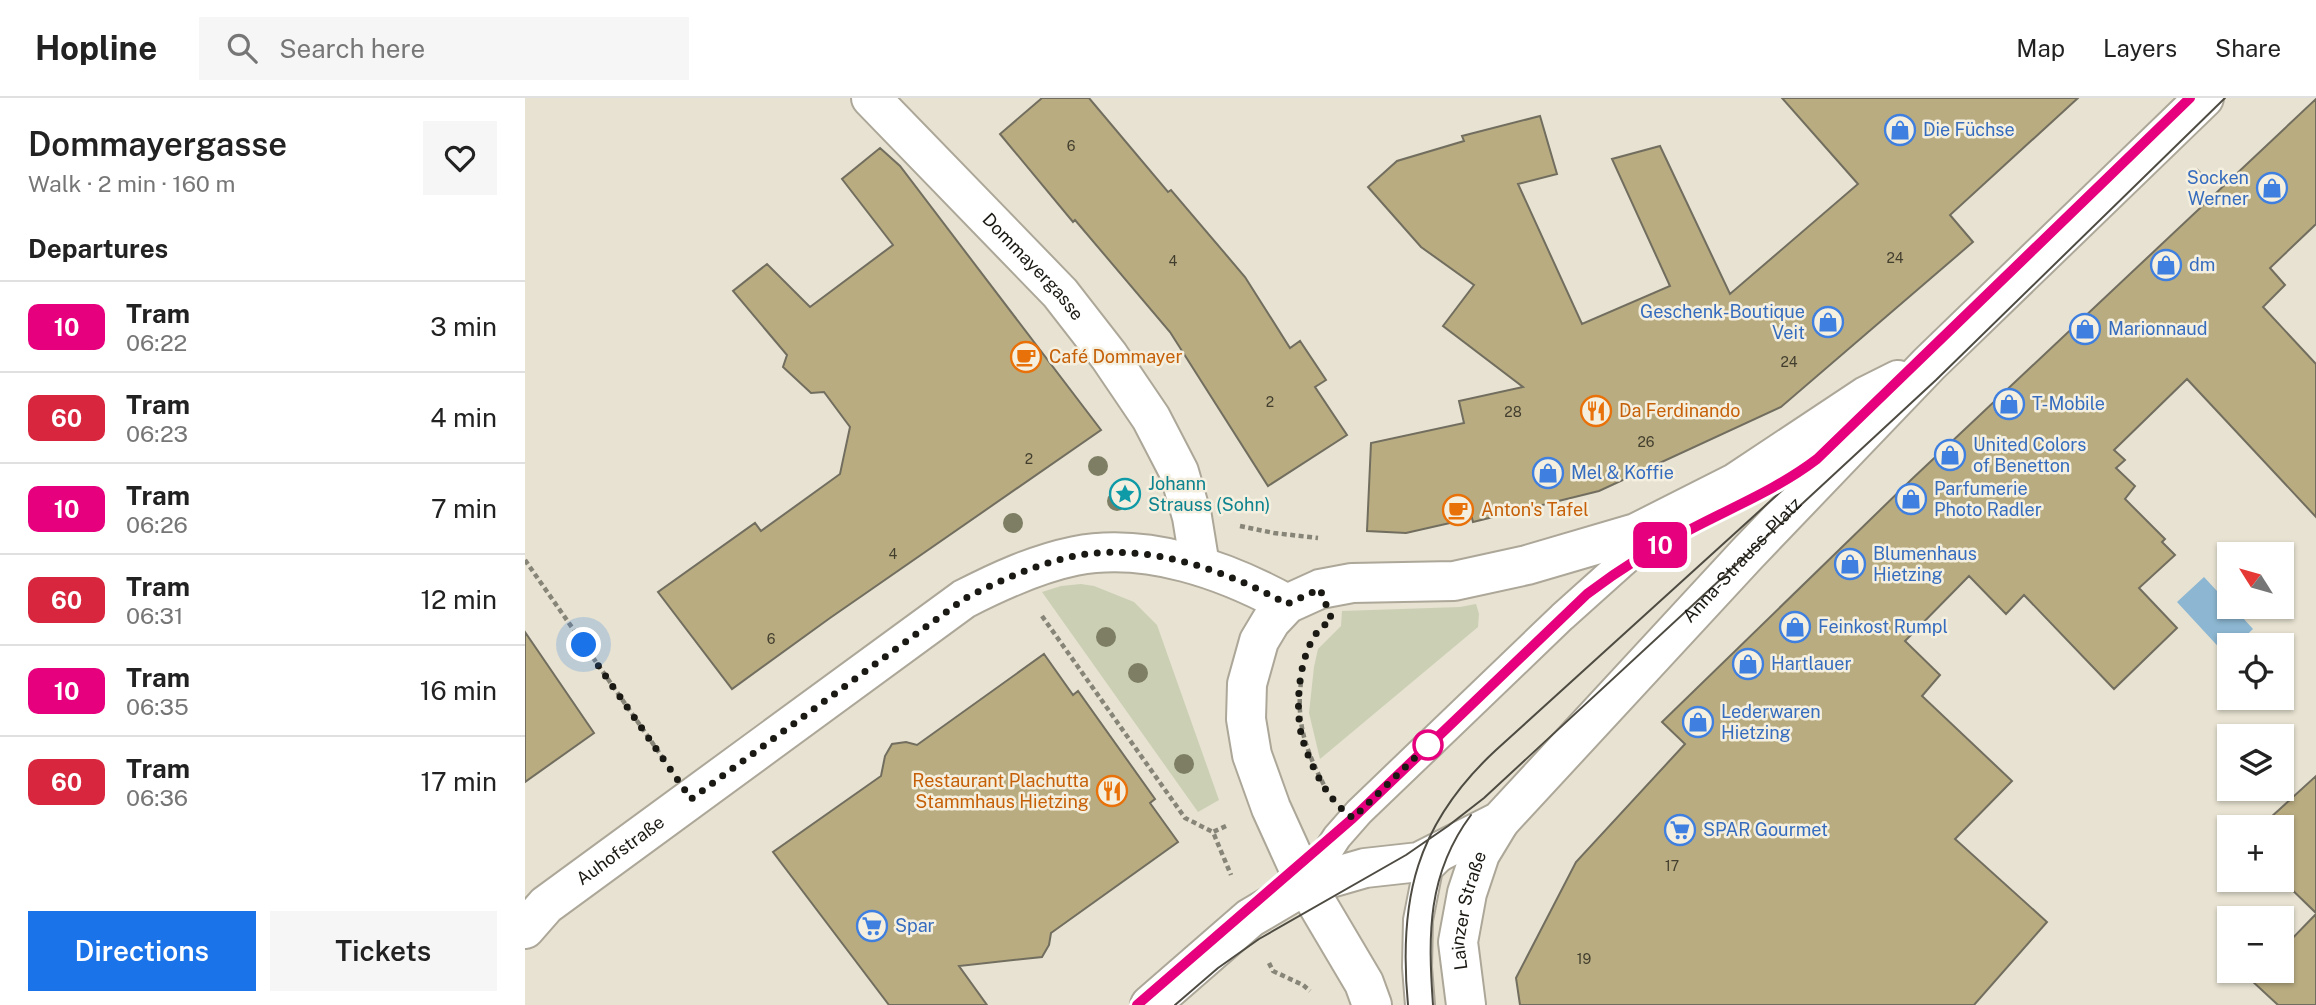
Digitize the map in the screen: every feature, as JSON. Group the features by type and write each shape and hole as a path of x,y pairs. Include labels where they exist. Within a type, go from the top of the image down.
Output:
{"main road":[{"name":"Dommayergasse","path":"872,98 1060,293 1109,356 1151,418 1179,472 1192,517 1200,566"},
{"path":"1372,1005 1364,983 1306,885 1267,797 1252,755 1246,719 1247,684 1259,641 1271,621 1287,604 1320,589 1352,583 1454,581 1494,573 1636,533 1735,483 1866,396 1929,364 2204,98"},
{"name":"Anna-Strauss-Platz","path":"1150,1005 1250,918 1306,885 1365,867 1419,863 1500,821 1747,554 1929,364"},
{"name":"Auhofstraße","path":"525,929 546,905 964,599 1003,579 1073,557 1095,553 1151,555 1200,566"},
{"path":"1200,566 1232,577 1287,604"},
{"name":"Lainzer Straße","path":"1466,1005 1458,942 1467,893 1480,854 1500,821"}],"lane":[{"path":"1306,885 1337,837 1353,818 1562,617 1680,511"},
{"name":"Lainzer Straße","path":"1420,1005 1417,967 1418,920 1428,869 1451,846"}],"path":[{"path":"525,560 691,799"},
{"path":"1003,579 1037,609 1185,818 1213,832"},
{"path":"1301,680 1300,717 1303,740 1333,800 1343,812 1353,818"}],"green space":[{"path":"1081,584 1094,586 1134,602 1157,625 1219,800 1198,812 1042,592"},
{"path":"1476,604 1479,614 1478,627 1320,759 1309,713 1314,667 1318,649 1341,626 1342,611 1460,607"}],"water":[{"path":"2204,577 2217,591 2217,620 2245,620 2253,629 2249,633 2217,633 2217,645 2177,602"}],"building":[{"path":"1042,98 1089,98 1168,192 1171,190 1245,277 1290,348 1300,341 1326,380 1315,387 1347,435 1268,486 1170,332 1000,134"},
{"path":"1782,98 2078,98 1950,215 1973,242 1781,407 1599,491 1473,522 1472,518 1406,533 1367,531 1371,443 1464,423 1459,401 1523,387 1443,326 1474,285 1421,247 1368,187 1397,161 1464,141 1462,136 1540,116 1557,174 1518,184 1582,324 1670,286 1612,159 1660,146 1730,294 1858,184"},
{"path":"2316,99 2316,224 2270,268 2285,285 2263,307 2316,364 2316,517 2187,379 2114,450 2125,460 2116,468 2135,486 2125,499 2165,539 2162,542 2175,555 2139,588 2177,628 2114,689 2024,595 2006,614 1969,576 1905,641 1940,675 1922,696 2012,781 1955,839 2047,922 1974,1005 1520,1005 1516,978 1576,862 1685,744 1662,722 1912,479"},
{"path":"880,148 900,166 1101,430 732,689 658,592 755,523 761,531 840,474 850,427 824,392 811,393 783,367 787,355 733,291 767,264 810,307 893,245 842,179"},
{"path":"525,632 594,733 525,782"},
{"path":"1044,654 1073,695 1078,691 1155,799 1150,803 1178,842 1051,933 1049,945 1042,957 959,966 987,1005 889,1005 773,852 881,776 885,756 892,744 906,742 917,745"},
{"path":"2316,776 2316,913 2294,892 2294,815 2273,815 2289,801 2294,801 2294,796"},
{"path":"2316,914 2316,1005 2278,1005 2254,983 2294,983 2294,937"}],"tram line":[{"name":"10","path":"1137,1005 1353,818 1587,594 1618,570 1660,545 1763,494 1817,459 2190,98"},
{"path":"1408,1005 1406,931 1410,897 1418,866 1430,835 1447,806 1469,778 1496,750 1841,437 2191,98"},
{"path":"1175,1005 1218,968 1259,939 1406,855 1484,798 1936,380 2225,98"},
{"path":"1137,1005 1353,819 1587,594 1618,570 1660,545 1780,484"},
{"path":"1433,1005 1431,930 1438,883 1457,837 1471,815"}],"place":[{"name":"Die Füchse","path":"1900,130"},
{"name":"Socken Werner","path":"2272,188"},
{"name":"dm","path":"2166,265"},
{"name":"Geschenk-Boutique Veit","path":"1828,322"},
{"name":"Marionnaud","path":"2085,329"},
{"name":"Café Dommayer","path":"1026,357"},
{"name":"T-Mobile","path":"2009,404"},
{"name":"Da Ferdinando","path":"1596,411"},
{"name":"United Colors of Benetton","path":"1950,455"},
{"name":"Mel & Koffie","path":"1548,473"},
{"name":"Johann Strauss (Sohn)","path":"1125,494"},
{"name":"Parfumerie Photo Radler","path":"1911,499"},
{"name":"Anton's Tafel","path":"1458,510"},
{"name":"Blumenhaus Hietzing","path":"1850,564"},
{"name":"Feinkost Rumpl","path":"1795,627"},
{"name":"Hartlauer","path":"1748,664"},
{"name":"Lederwaren Hietzing","path":"1698,722"},
{"name":"Restaurant Plachutta Stammhaus Hietzing","path":"1112,791"},
{"name":"SPAR Gourmet","path":"1680,830"},
{"name":"Spar","path":"872,926"}],"route":[{"path":"584,645 691,799 964,599 1003,579 1073,557 1095,553 1151,555 1200,566 1232,577 1287,604 1320,589 1332,620 1319,630 1302,667 1300,717 1303,740 1313,763 1333,800 1343,812 1353,818 1428,745"}]}
